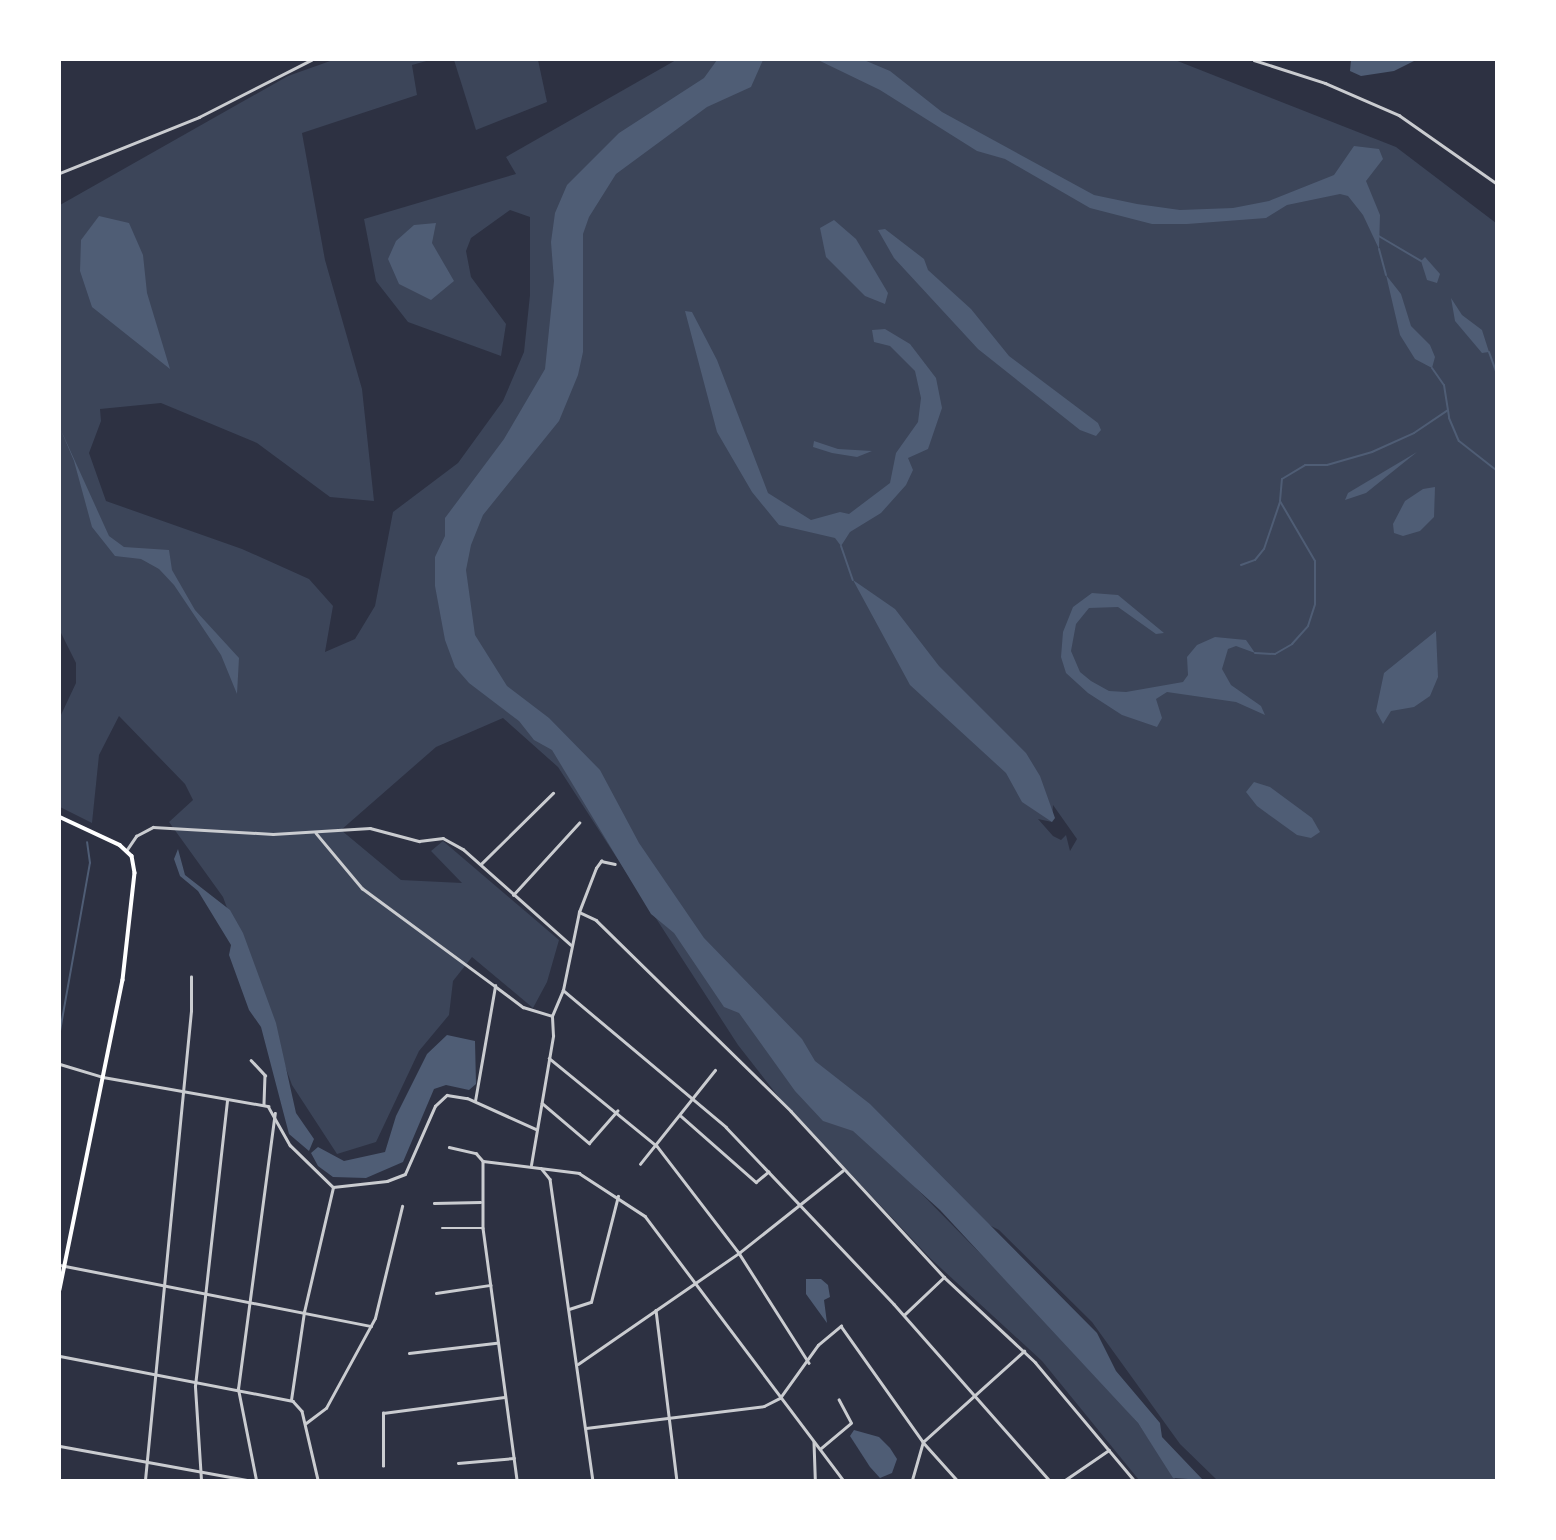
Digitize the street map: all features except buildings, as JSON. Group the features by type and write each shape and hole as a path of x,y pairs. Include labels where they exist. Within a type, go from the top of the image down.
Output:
{"main road":[{"path":"60,817 126,850 134,863 123,980 62,1266 60,1290"}],"street":[{"path":"60,173 199,117 311,60"},
{"path":"1254,60 1325,83 1399,115 1496,183"},
{"path":"481,864 553,793"},
{"path":"512,896 579,823"},
{"path":"126,850 136,836 153,827 316,833 370,828 419,841 443,838 481,864 512,896 571,945"},
{"path":"316,833 362,888 523,1007 552,1016"},
{"path":"531,1165 549,1058 552,1016 563,990 579,912 601,861 615,864"},
{"path":"579,912 596,920 686,1006 707,1034 737,1056 944,1277 1024,1351 1134,1480"},
{"path":"145,1480 180,1088 191,1011 191,977"},
{"path":"475,1102 495,986"},
{"path":"563,990 685,1089 691,1100 726,1127 904,1315 1049,1480"},
{"path":"549,1058 657,1146 739,1253 809,1363"},
{"path":"251,1060 265,1076 264,1105"},
{"path":"60,1064 103,1077 180,1088 227,1101 264,1105 275,1113 290,1144 334,1187"},
{"path":"640,1164 715,1070"},
{"path":"334,1187 387,1181 405,1174 441,1097 457,1094 536,1129"},
{"path":"201,1480 195,1382 227,1101"},
{"path":"542,1103 589,1143 617,1111"},
{"path":"256,1480 238,1389 252,1303 275,1113"},
{"path":"681,1115 756,1182 768,1172"},
{"path":"449,1147 476,1153 483,1161 483,1228 517,1480"},
{"path":"483,1161 579,1173 645,1216 692,1284 843,1480"},
{"path":"539,1167 550,1179 593,1480"},
{"path":"578,1364 802,1207 842,1171"},
{"path":"291,1400 304,1312 334,1187"},
{"path":"569,1309 591,1302 618,1196"},
{"path":"434,1203 481,1202"},
{"path":"306,1423 326,1408 370,1326 389,1274 402,1206"},
{"path":"442,1228 483,1228"},
{"path":"62,1266 370,1326"},
{"path":"904,1315 944,1277"},
{"path":"436,1293 490,1285"},
{"path":"656,1310 677,1480"},
{"path":"586,1428 764,1406 780,1398 809,1363 818,1345 844,1326 923,1441 957,1480"},
{"path":"409,1353 498,1342"},
{"path":"912,1480 923,1441 1024,1351"},
{"path":"60,1356 291,1400 302,1411 318,1480"},
{"path":"383,1466 383,1413 505,1397"},
{"path":"813,1460 852,1423 839,1400"},
{"path":"814,1440 815,1480"},
{"path":"60,1446 201,1474 248,1480"},
{"path":"1065,1480 1109,1450"},
{"path":"458,1463 514,1458"}],"shaded area":[{"path":"333,60 430,60 412,65 417,95 302,133 325,260 362,389 374,501 330,497 257,443 161,403 100,409 101,421 89,453 106,501 242,549 309,579 333,606 325,652 355,639 375,606 393,512 458,463 503,401 524,352 530,295 530,217 510,210 471,238 466,251 471,277 506,324 501,356 408,322 376,281 364,219 516,174 506,157 676,60 1175,60 1396,147 1496,223 1496,1480 1217,1480 1180,1444 1092,1322 999,1230 915,1187 1071,1346 1138,1423 1176,1480 1139,1480 1042,1361 931,1259 781,1100 738,1045 558,767 503,718 436,747 341,830 401,880 462,883 431,851 443,841 559,940 547,982 533,1008 472,957 453,981 449,1015 419,1051 376,1142 337,1154 292,1085 223,897 169,822 193,800 185,784 119,716 99,755 92,823 60,807 60,717 76,683 76,663 60,631 60,205 288,76","holes":["1053,805 1077,839 1070,851 1066,835 1061,840 1053,836 1038,819 1052,822"]},
{"path":"454,60 538,60 547,102 476,130"},
{"path":"717,60 763,60 751,87 707,107 616,174 589,217 583,234 583,352 578,375 559,421 483,515 471,545 466,570 475,635 507,686 549,718 600,770 639,843 704,938 802,1039 815,1061 870,1104 1097,1333 1116,1371 1160,1423 1162,1437 1203,1480 1173,1478 1138,1423 940,1210 853,1131 823,1121 795,1091 739,1013 724,1007 674,933 651,914 552,750 534,740 519,721 469,683 455,667 445,640 435,586 435,557 445,536 445,518 504,439 545,369 554,281 551,242 555,213 567,185 619,133 704,78"},
{"path":"818,60 864,60 890,71 942,112 1094,195 1137,204 1180,210 1233,208 1269,201 1334,175 1354,146 1379,149 1383,159 1366,181 1380,215 1379,249 1363,215 1348,196 1340,194 1287,205 1266,218 1187,224 1152,224 1090,208 1005,159 977,151 880,90"},
{"path":"1351,60 1416,60 1394,71 1361,76 1350,71"},
{"path":"99,216 129,223 143,255 147,293 170,369 92,307 80,271 81,240"},
{"path":"834,220 856,239 888,293 885,304 865,296 826,257 820,228"},
{"path":"436,223 432,243 454,281 431,300 399,284 388,259 396,241 414,225"},
{"path":"885,229 924,259 928,270 971,309 1009,356 1098,423 1101,430 1096,436 1080,430 978,349 894,258 878,230"},
{"path":"1425,257 1440,274 1437,283 1427,280 1421,261"},
{"path":"1386,275 1401,294 1411,326 1430,345 1435,357 1432,368 1415,359 1400,335"},
{"path":"1451,298 1462,315 1482,330 1489,352 1482,353 1455,321"},
{"path":"685,311 692,312 717,360 768,493 811,520 840,512 849,514 890,483 896,453 918,422 921,398 915,371 890,346 874,342 872,330 885,329 910,344 936,378 942,408 928,449 908,458 913,470 906,485 881,513 850,532 841,546 835,538 779,525 752,492 717,432"},
{"path":"60,428 109,536 124,547 169,550 172,570 195,610 239,658 237,694 221,655 174,585 159,569 141,559 115,556 92,527 74,461"},
{"path":"814,441 838,449 872,451 857,457 832,453 813,447"},
{"path":"1417,452 1366,493 1345,500 1348,493"},
{"path":"1435,487 1434,517 1420,531 1403,536 1394,533 1393,524 1405,501 1423,489"},
{"path":"853,580 895,609 939,666 1026,753 1040,776 1055,818 1052,822 1022,802 1006,773 910,685"},
{"path":"1092,593 1118,595 1164,633 1156,634 1118,607 1089,608 1076,624 1071,651 1080,672 1091,681 1109,691 1126,692 1183,682 1188,675 1187,657 1197,645 1215,637 1246,640 1255,653 1236,646 1228,649 1222,669 1231,685 1261,706 1265,715 1236,702 1167,692 1156,699 1162,718 1157,727 1122,715 1088,693 1066,673 1061,657 1063,632 1073,607"},
{"path":"1436,631 1438,677 1430,696 1414,707 1391,711 1383,724 1376,711 1384,673"},
{"path":"1254,782 1270,787 1312,818 1320,832 1311,838 1297,835 1257,806 1246,792"},
{"path":"178,849 185,875 230,910 243,933 276,1023 296,1113 314,1139 309,1151 289,1134 261,1027 249,1010 229,955 231,945 198,891 180,876 174,859"},
{"path":"447,1035 475,1041 476,1084 469,1090 446,1085 434,1089 403,1162 366,1178 333,1177 318,1166 311,1153 318,1147 344,1161 385,1152 396,1116 427,1054"},
{"path":"806,1279 821,1279 828,1285 830,1297 824,1300 827,1323 806,1294"},
{"path":"854,1430 879,1437 890,1448 897,1459 892,1473 880,1478 870,1467 850,1436"}],"waterway":[{"path":"1377,235 1421,261"},
{"path":"1379,249 1386,275"},
{"path":"1489,352 1496,371"},
{"path":"1432,368 1444,385 1449,418 1459,441 1496,470"},
{"path":"1255,653 1275,654 1292,644 1308,626 1315,604 1315,561 1280,501 1282,479 1305,465 1327,465 1372,452 1414,433 1447,411"},
{"path":"1241,565 1255,560 1264,549 1280,502"},
{"path":"841,546 853,580"},
{"path":"60,1031 90,863 87,842"}]}
